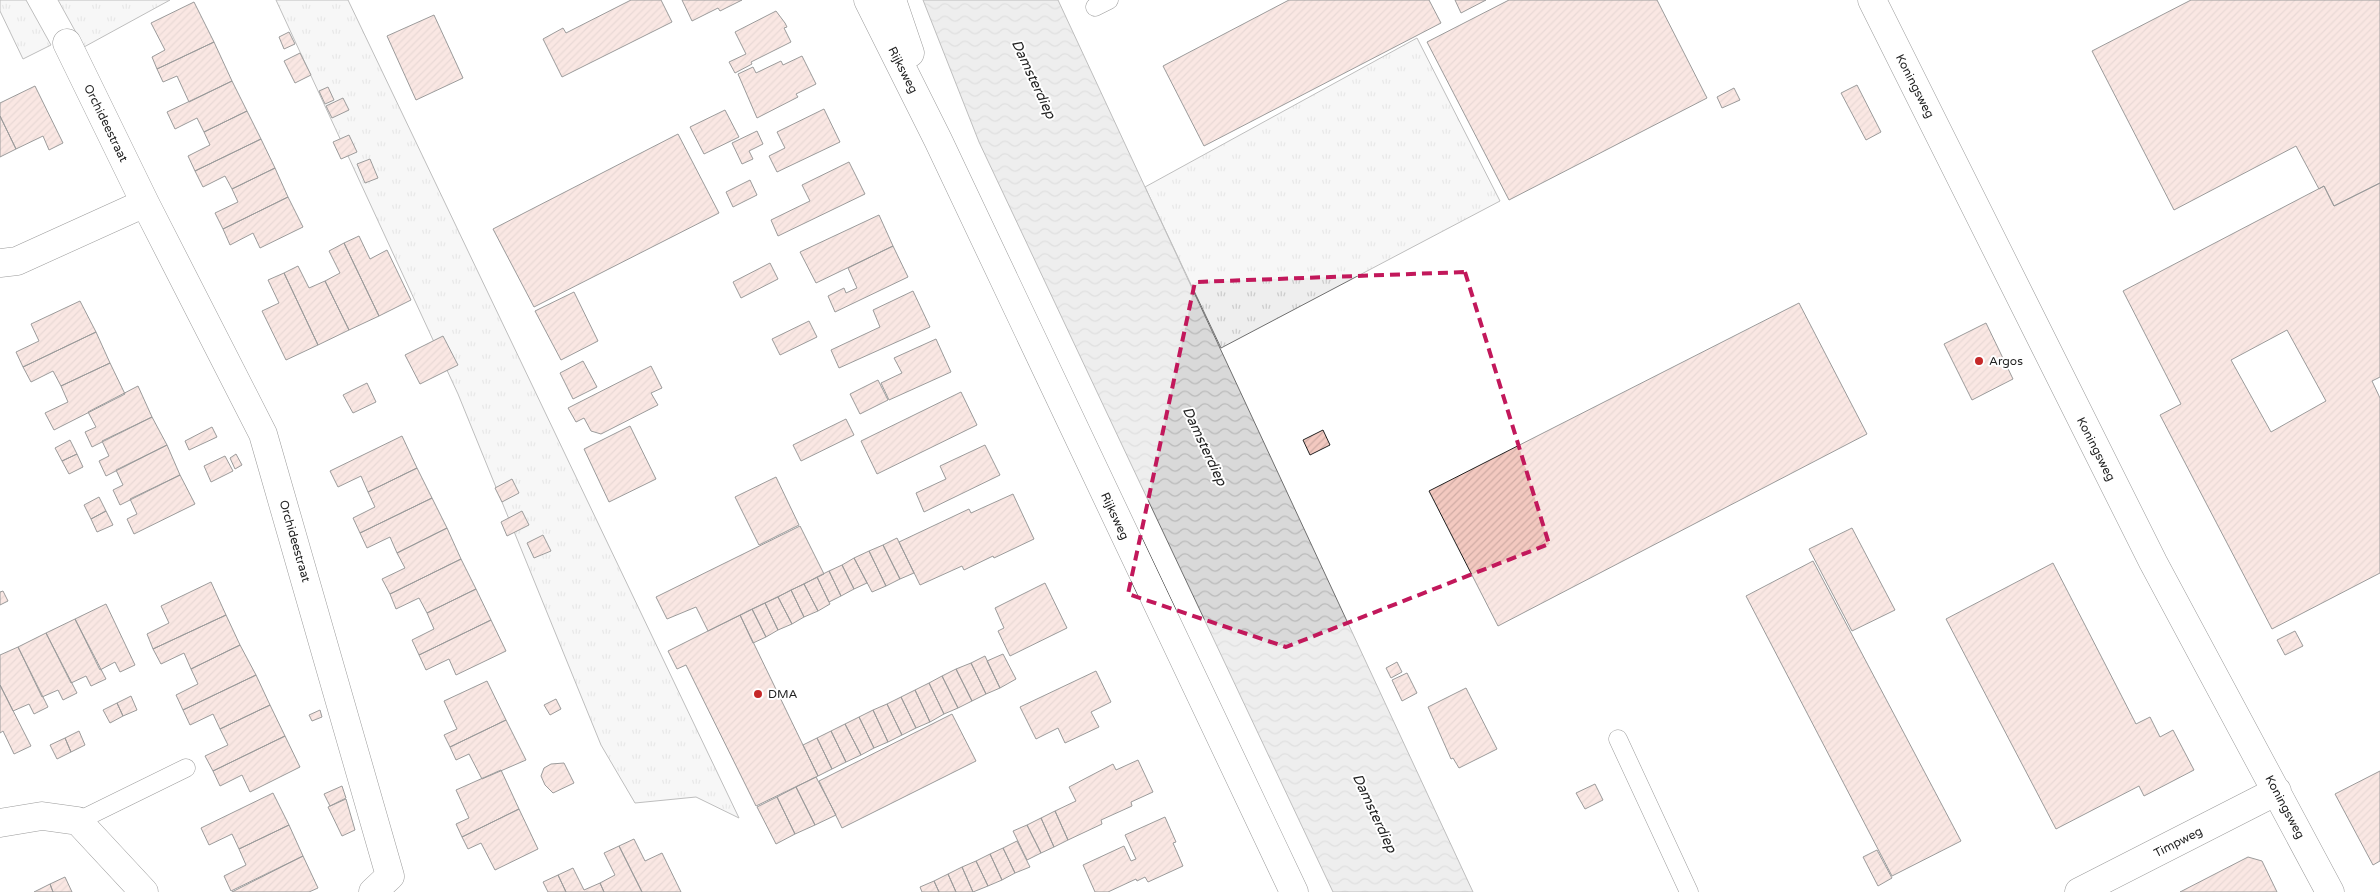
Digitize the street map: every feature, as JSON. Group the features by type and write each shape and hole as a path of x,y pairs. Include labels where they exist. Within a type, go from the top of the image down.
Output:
{"street":[{"name":"Rijksweg","path":"868,0 938,140 1294,892"},
{"name":"Rijksweg","path":"892,0 938,140"},
{"name":"Koningsweg","path":"1872,0 2152,562 2330,892"},
{"name":"Orchideestraat","path":"66,43 263,434 390,876 373,892"},
{"path":"8,262 145,203"},
{"name":"Timpweg","path":"2079,892 2277,792"},
{"path":"0,823 42,816 78,821 144,892"}],"lane":[{"path":"1618,739 1689,892"},
{"path":"78,821 186,768"}],"highlighted area":[{"path":"1465,272 1549,544 1286,647 1128,594 1195,282"}],"green space":[{"path":"0,0 26,0 51,45 23,59 0,11"},
{"path":"58,0 170,0 84,47"},
{"path":"276,0 348,0 739,818 696,797 635,803 601,745 458,394"},
{"path":"1417,38 1500,201 1221,348 1145,187"}],"water":[{"name":"Damsterdiep","path":"923,0 1058,0 1473,892 1333,892 979,142"}],"building":[{"path":"631,0 661,0 672,22 562,77 543,39 563,28 566,33"},
{"path":"682,0 742,0 720,11 718,8 692,21"},
{"path":"1289,0 1429,0 1441,23 1204,146 1163,66"},
{"path":"1455,0 1486,0 1461,13"},
{"path":"1509,0 1657,0 1707,98 1509,200 1427,42"},
{"path":"2191,0 2380,0 2380,183 2334,206 2324,186 2319,189 2296,146 2174,210 2092,51"},
{"path":"194,2 214,42 157,69 152,57 165,50 151,23"},
{"path":"776,11 787,27 784,28 791,42 751,62 752,64 735,73 729,62 746,54 735,32"},
{"path":"434,15 463,78 416,100 387,36"},
{"path":"289,32 295,44 284,49 279,37"},
{"path":"214,42 232,81 189,102 177,76 163,82 157,69"},
{"path":"300,53 311,75 295,83 284,61"},
{"path":"802,56 816,84 796,94 798,97 757,118 738,74 753,67 756,73 781,61 783,65"},
{"path":"232,81 247,111 204,132 197,118 175,129 167,112"},
{"path":"1857,85 1881,132 1866,140 1841,93"},
{"path":"35,86 63,143 49,150 43,136 16,149 0,116 0,103"},
{"path":"328,87 334,100 325,104 319,91"},
{"path":"1734,88 1740,100 1722,108 1717,97"},
{"path":"343,98 349,110 332,118 326,106"},
{"path":"824,109 840,142 777,172 769,156 785,148 777,132"},
{"path":"725,110 739,137 704,154 690,127"},
{"path":"247,111 261,139 195,171 188,156 210,145 204,132"},
{"path":"0,116 16,149 0,157"},
{"path":"757,131 763,144 749,151 753,159 742,164 732,143"},
{"path":"678,134 719,213 534,307 493,229"},
{"path":"349,135 357,152 341,159 333,142"},
{"path":"261,139 275,168 232,189 225,176 203,187 195,171"},
{"path":"370,159 378,178 365,183 357,164"},
{"path":"849,162 865,194 778,236 771,220 810,201 802,185"},
{"path":"275,168 288,197 223,229 215,213 238,202 232,189"},
{"path":"750,180 757,195 733,207 726,192"},
{"path":"2380,183 2380,377 2372,381 2380,398 2380,573 2272,629 2160,415 2181,404 2123,291 2324,186 2334,206","holes":["2287,330 2326,401 2271,432 2231,360"]},
{"path":"288,197 303,227 260,248 253,233 230,245 223,229"},
{"path":"879,215 893,246 816,283 800,252"},
{"path":"359,236 370,259 387,250 411,300 379,316 344,243"},
{"path":"344,243 379,316 349,330 325,281 340,273 329,251"},
{"path":"893,246 908,277 835,312 828,296 844,288 846,293 857,288 848,268"},
{"path":"770,263 778,279 741,298 733,282"},
{"path":"298,266 309,288 325,281 349,330 318,345 284,273"},
{"path":"284,273 318,345 286,360 262,311 279,303 268,280"},
{"path":"913,291 930,327 839,368 831,350 880,327 873,310"},
{"path":"574,292 598,341 561,360 535,311"},
{"path":"80,301 96,332 23,367 16,352 39,341 31,324"},
{"path":"1799,303 1867,434 1498,626 1429,491"},
{"path":"809,321 817,337 780,355 772,339"},
{"name":"Argos","path":"1986,323 2013,379 1972,400 1944,344"},
{"path":"96,332 110,363 61,386 53,371 31,382 23,367"},
{"path":"443,336 458,365 420,384 405,355"},
{"path":"936,339 951,372 889,400 881,383 902,373 894,358"},
{"path":"583,361 597,387 573,399 560,373"},
{"path":"110,363 125,394 54,430 45,413 68,402 61,386"},
{"path":"651,366 662,388 651,393 658,405 601,434 591,431 584,418 576,422 568,408"},
{"path":"878,380 888,400 860,414 850,394"},
{"path":"367,383 376,402 353,413 343,395"},
{"path":"138,386 152,417 92,447 85,432 96,427 88,412"},
{"path":"961,392 977,425 877,474 861,441"},
{"path":"152,417 167,445 106,476 99,461 109,456 102,441"},
{"path":"846,419 854,435 801,461 793,445"},
{"path":"630,426 656,479 609,502 584,449"},
{"path":"212,427 217,437 189,450 185,441"},
{"path":"1323,430 1330,445 1310,455 1303,440"},
{"path":"402,436 417,468 368,492 361,476 338,487 330,471"},
{"path":"70,440 77,454 62,461 55,448"},
{"path":"167,445 180,475 120,505 113,490 123,485 116,470"},
{"path":"985,445 1000,475 924,512 916,493 946,479 940,466"},
{"path":"77,454 83,467 69,474 62,461"},
{"path":"236,454 242,465 235,469 230,458"},
{"path":"225,456 233,471 211,482 204,466"},
{"path":"417,468 432,498 360,533 353,518 375,507 368,492"},
{"path":"180,475 195,504 134,534 127,519 137,514 130,499"},
{"path":"776,477 799,525 759,545 735,497"},
{"path":"512,479 519,493 502,502 495,488"},
{"path":"1013,494 1034,539 994,558 993,556 964,570 962,566 920,585 899,542 969,509 971,513"},
{"path":"99,497 106,511 91,519 84,505"},
{"path":"432,498 447,528 397,553 390,537 367,548 360,533"},
{"path":"106,511 113,525 97,532 91,519"},
{"path":"522,511 529,525 507,536 501,522"},
{"path":"800,526 824,574 708,631 696,607 667,619 656,597"},
{"path":"447,528 461,559 390,594 382,579 405,568 397,553"},
{"path":"1852,528 1895,610 1852,631 1809,549"},
{"path":"543,535 551,551 534,558 527,543"},
{"path":"897,538 914,573 900,579 883,545"},
{"path":"883,545 900,579 886,586 869,551"},
{"path":"869,551 886,586 872,592 854,558"},
{"path":"854,558 867,583 854,589 842,565"},
{"path":"461,559 476,589 427,613 419,598 396,609 390,594"},
{"path":"1813,561 1961,841 1892,876 1746,596"},
{"path":"2053,563 2136,724 2150,717 2160,737 2173,730 2194,770 2144,796 2139,786 2056,829 1946,619"},
{"path":"842,565 854,589 841,596 829,571"},
{"path":"829,571 841,596 829,602 817,577"},
{"path":"817,577 830,604 818,611 804,584"},
{"path":"211,582 226,615 153,649 147,634 169,623 161,606"},
{"path":"1045,583 1067,628 1010,656 998,631 1004,628 995,608"},
{"path":"804,584 818,611 804,617 791,590"},
{"path":"476,589 491,620 419,655 412,640 434,629 427,613"},
{"path":"791,590 804,617 792,624 778,597"},
{"path":"3,591 8,601 0,605 0,592"},
{"path":"778,597 792,624 778,630 765,603"},
{"path":"765,603 778,630 766,637 752,609"},
{"path":"106,604 135,665 120,672 115,662 100,670 75,619"},
{"path":"752,609 766,637 753,643 740,615"},
{"path":"226,615 240,645 191,669 184,653 161,664 153,649"},
{"path":"740,615 818,776 756,806 686,665 677,669 668,651"},
{"path":"75,619 106,679 91,686 86,676 71,683 46,633"},
{"path":"491,620 506,651 456,675 449,659 426,670 419,655"},
{"path":"2295,631 2303,646 2285,655 2277,640"},
{"path":"46,633 77,693 63,700 58,690 42,697 18,647"},
{"path":"240,645 256,675 183,710 176,695 198,684 191,669"},
{"path":"18,647 48,707 34,714 29,704 13,711 0,685 0,655"},
{"path":"1003,654 1016,679 1000,688 987,661"},
{"path":"985,656 1000,688 986,694 971,663"},
{"path":"1397,662 1402,672 1391,678 1386,668"},
{"path":"971,663 986,694 972,701 956,669"},
{"path":"956,669 972,701 958,708 942,676"},
{"path":"1096,671 1111,702 1091,712 1099,727 1065,743 1058,728 1036,739 1020,707"},
{"path":"1407,673 1417,693 1402,701 1392,680"},
{"path":"256,675 270,705 220,729 213,714 190,725 183,710"},
{"path":"942,676 958,708 944,714 929,683"},
{"path":"487,681 506,720 450,747 444,735 457,729 444,701"},
{"path":"929,683 944,714 930,722 915,690"},
{"path":"0,685 31,746 14,754 3,731 0,733"},
{"path":"1466,688 1497,749 1459,768 1453,758 1451,759 1428,707"},
{"path":"915,690 930,722 916,728 901,697"},
{"path":"131,696 137,710 123,716 117,703"},
{"path":"901,697 916,728 902,735 887,704"},
{"path":"556,699 561,709 550,715 544,705"},
{"path":"117,703 123,716 110,723 103,710"},
{"path":"887,704 902,735 888,742 873,710"},
{"path":"270,705 285,736 213,771 205,756 228,745 220,729"},
{"path":"320,710 322,717 312,721 309,715"},
{"path":"873,710 888,742 874,748 859,717"},
{"path":"952,714 976,761 842,828 819,781"},
{"path":"859,717 874,748 861,755 845,724"},
{"path":"506,720 526,760 482,779 469,754 456,760 450,747"},
{"path":"845,724 861,755 846,762 831,731"},
{"path":"79,731 85,745 71,752 65,738"},
{"path":"831,731 846,762 832,769 817,738"},
{"path":"285,736 300,767 250,792 242,775 220,786 213,771"},
{"path":"65,738 71,752 57,759 50,745"},
{"path":"817,738 832,769 818,776 803,745"},
{"path":"1138,760 1153,792 1131,802 1132,806 1101,820 1102,824 1068,840 1055,811 1076,801 1069,787 1113,764 1116,770"},
{"path":"564,763 574,783 553,793 545,785 541,776 544,768 551,764"},
{"path":"501,770 519,809 462,837 456,824 469,818 456,790"},
{"path":"2380,771 2380,861 2373,865 2335,794"},
{"path":"816,777 836,815 815,825 796,787"},
{"path":"1595,784 1603,800 1585,809 1576,793"},
{"path":"342,786 346,798 330,806 324,794"},
{"path":"796,787 815,825 795,834 777,797"},
{"path":"273,793 289,825 239,849 232,834 209,845 201,828"},
{"path":"777,797 795,834 776,844 757,807"},
{"path":"346,799 355,830 342,836 328,807"},
{"path":"519,809 538,849 495,870 481,843 468,849 462,837"},
{"path":"1055,811 1068,840 1054,847 1041,818"},
{"path":"1165,817 1176,842 1173,843 1183,866 1148,882 1145,877 1137,881 1136,879 1108,892 1095,892 1083,865 1124,846 1131,861 1136,859 1125,835"},
{"path":"1041,818 1054,847 1041,853 1027,825"},
{"path":"289,825 303,856 231,891 224,876 246,865 239,849"},
{"path":"1027,825 1041,853 1027,860 1013,831"},
{"path":"634,839 645,861 662,853 681,892 642,892 619,846"},
{"path":"1017,841 1030,867 1015,873 1003,848"},
{"path":"619,846 642,892 604,892 600,883 615,875 604,853"},
{"path":"1003,848 1015,873 1002,880 990,854"},
{"path":"1877,850 1892,878 1878,886 1863,857"},
{"path":"990,854 1002,880 988,886 976,861"},
{"path":"303,856 318,888 309,892 232,892"},
{"path":"2248,857 2262,861 2277,892 2180,892"},
{"path":"976,861 988,886 973,892 962,867"},
{"path":"962,867 973,892 956,892 948,874"},
{"path":"573,868 584,890 600,883 604,892 566,892 558,875"},
{"path":"948,874 956,892 939,892 934,881"},
{"path":"558,875 566,892 548,892 543,882"},
{"path":"65,877 72,892 53,892 50,884"},
{"path":"934,881 939,892 922,892 920,887"},
{"path":"50,884 53,892 34,892"}],"place":[{"name":"Argos","path":"1979,361"},
{"name":"DMA","path":"758,694"}]}
